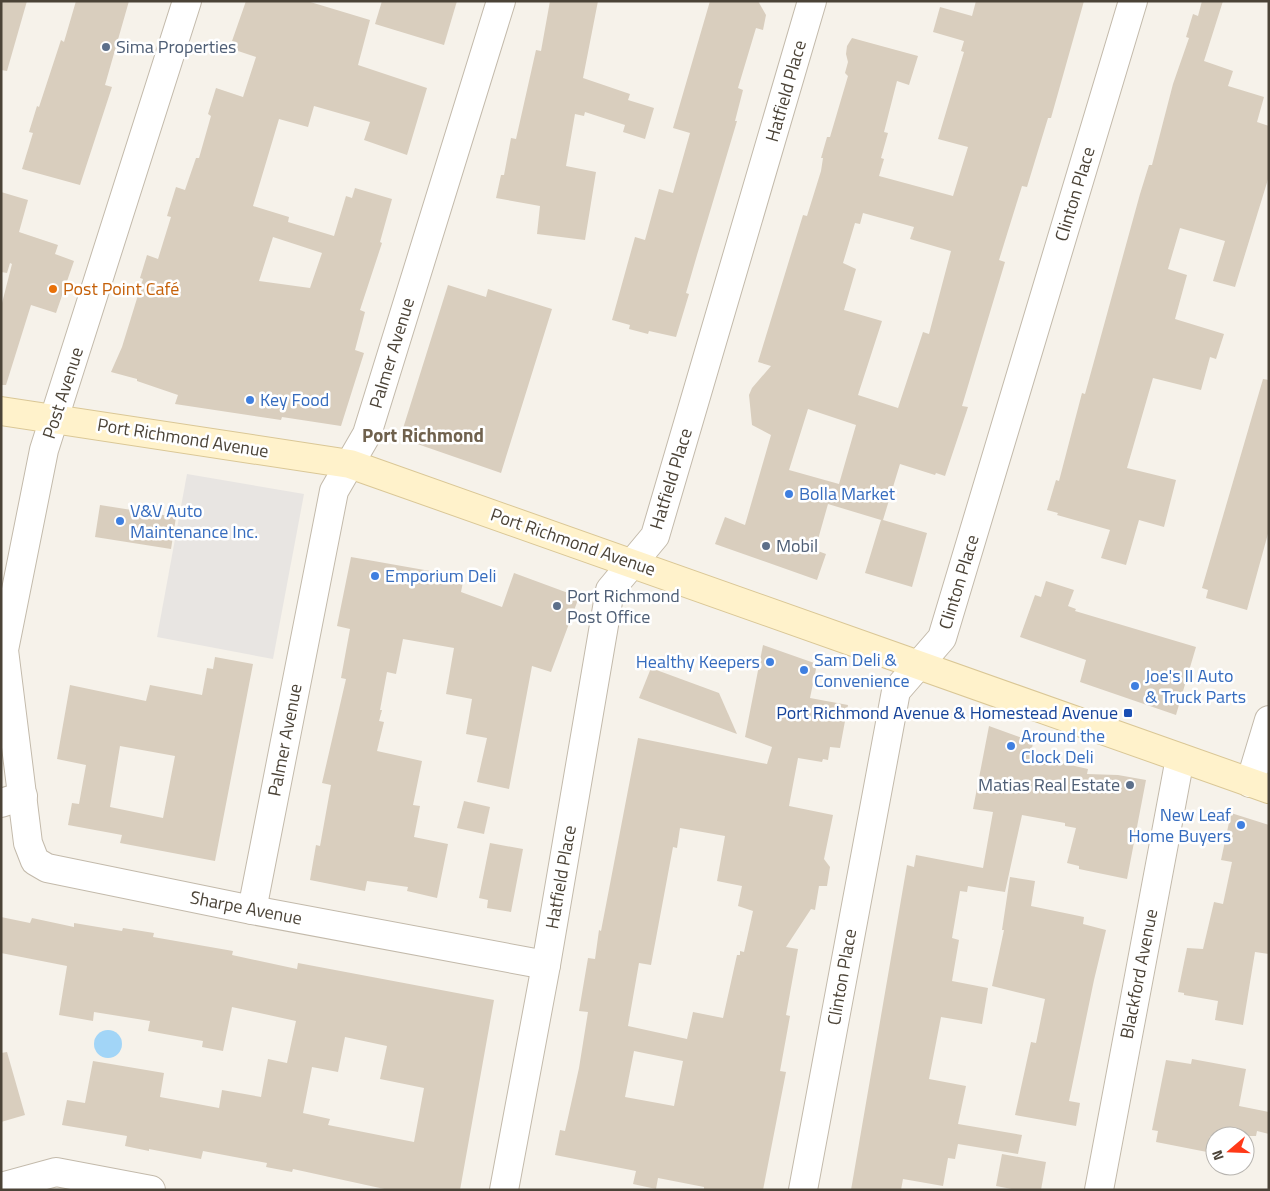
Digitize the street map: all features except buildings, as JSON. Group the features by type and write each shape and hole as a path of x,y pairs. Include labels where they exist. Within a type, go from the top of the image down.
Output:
{"street":[{"name":"Post Avenue","path":"12,800 4,650 44,450 187,1"},
{"name":"Palmer Avenue","path":"252,910 334,491 367,434 500,1"},
{"name":"Hatfield Place","path":"504,1190 546,965 610,590 655,536 812,1"},
{"name":"Clinton Place","path":"803,1190 891,708 896,691 942,638 1133,1"},
{"name":"Port Richmond Avenue","path":"1,411 350,464 634,563 1259,786"},
{"path":"1259,786 1269,720"},
{"name":"Blackford Avenue","path":"1099,1190 1180,758"},
{"name":"Sharpe Avenue","path":"12,800 35,861 47,868 252,910 546,965"},
{"path":"1,1188 56,1172 151,1190"}],"shaded area":[{"path":"187,474 304,494 273,659 157,637"}],"water":[{"path":"108,1030 118,1034 122,1044 118,1054 108,1058 98,1054 94,1044 98,1034"}],"place":[{"name":"Sima Properties","path":"106,47"},
{"name":"Post Point Café","path":"53,289"},
{"name":"Key Food","path":"250,400"},
{"name":"Bolla Market","path":"789,494"},
{"name":"V&V Auto Maintenance Inc.","path":"120,521"},
{"name":"Mobil","path":"766,546"},
{"name":"Emporium Deli","path":"375,576"},
{"name":"Port Richmond Post Office","path":"557,606"},
{"name":"Healthy Keepers","path":"770,662"},
{"name":"Sam Deli & Convenience","path":"804,670"},
{"name":"Joe's II Auto & Truck Parts","path":"1135,686"},
{"name":"Port Richmond Avenue & Homestead Avenue","path":"1128,713"},
{"name":"Around the Clock Deli","path":"1011,746"},
{"name":"Matias Real Estate","path":"1130,785"},
{"name":"New Leaf Home Buyers","path":"1241,825"}],"district":[{"name":"Port Richmond","path":"423,435"}]}
